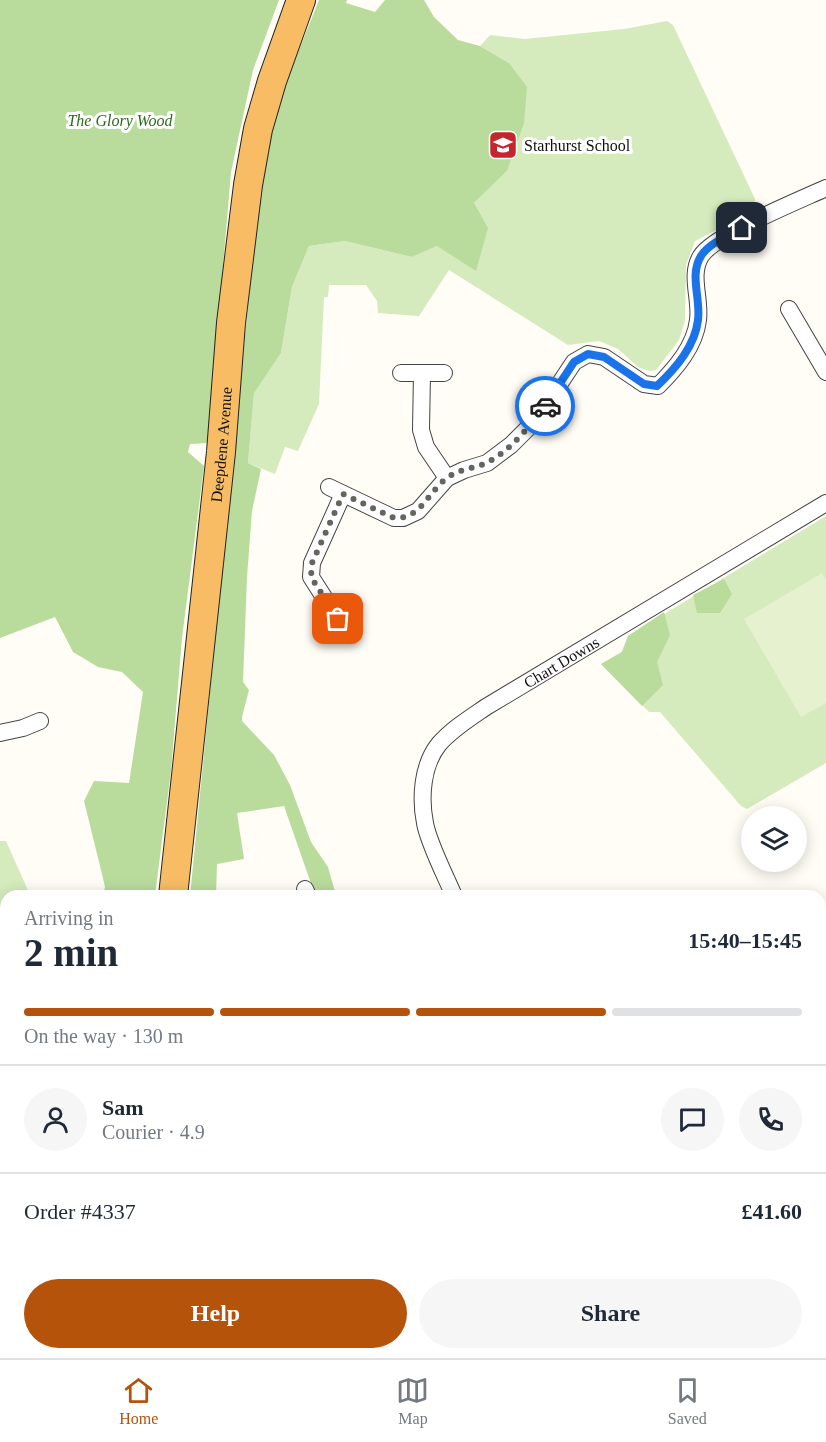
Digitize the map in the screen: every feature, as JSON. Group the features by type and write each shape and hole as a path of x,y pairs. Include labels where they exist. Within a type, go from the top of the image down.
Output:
{"highway":[{"name":"Deepdene Avenue","path":"174,890 221,452 231,323 248,184 258,129 272,81 301,0"}],"street":[{"path":"338,619 311,577 312,563 336,490 394,518 403,518 417,511 447,478 487,463 511,445 534,422 574,362 588,354 604,357 644,384 657,386 675,370 693,340 698,319 695,270 701,255 722,238 826,188"},
{"path":"789,309 826,372"},
{"path":"401,373 444,373"},
{"path":"422,373 421,430 426,447 447,478"},
{"name":"Chart Downs","path":"452,890 425,825 422,797 426,770 438,746 456,727 826,503"},
{"path":"0,733 23,728 40,721"}],"green space":[{"name":"The Glory Wood","path":"0,0 279,0 253,70 231,172 208,443 190,444 188,452 204,466 182,638 171,771 156,890 104,890 84,801 94,781 129,783 143,692 122,672 98,667 73,652 55,617 0,638"},
{"path":"319,0 347,0 346,3 375,12 385,0 424,0 434,17 458,40 480,46 509,63 527,87 524,123 507,171 474,203 488,228 476,271 437,246 412,257 345,241 309,246 292,287 281,353 254,393 248,463 261,469 252,511 247,577 243,682 249,690 242,721 274,755 290,785 311,842 328,867 335,890 313,890 284,806 237,813 244,859 217,864 216,890 191,890 251,274 270,142 291,70"},
{"path":"667,21 673,25 755,199 754,211 695,241 686,265 685,321 679,340 656,370 649,371 638,367 618,349 599,341 568,345 449,270 419,316 378,313 377,301 366,285 329,285 328,297 324,297 319,404 298,451 285,447 275,474 248,463 254,392 281,353 292,287 309,246 345,241 412,257 437,246 474,203 507,171 509,63 480,46 490,35 525,39 624,29"},
{"path":"826,516 826,763 752,806 741,806 660,712 649,712 601,664 622,652 628,636"},
{"path":"822,573 826,580 826,703 801,717 744,619"},
{"path":"724,579 732,594 720,613 697,613 693,595"},
{"path":"664,612 670,635 657,662 663,685 642,706 601,664 622,652 628,636"},
{"path":"0,841 6,841 28,890 0,890"}],"way so far":[{"path":"338,619 311,577 312,563 343,494 394,518 403,518 417,511 447,478 487,463 511,445 534,422 545,406"}],"place":[{"name":"Starhurst School","path":"503,145"}],"route":[{"path":"545,406 574,362 588,354 604,357 644,384 657,386 675,370 693,340 698,319 695,270 701,255 722,238 742,228"}]}
